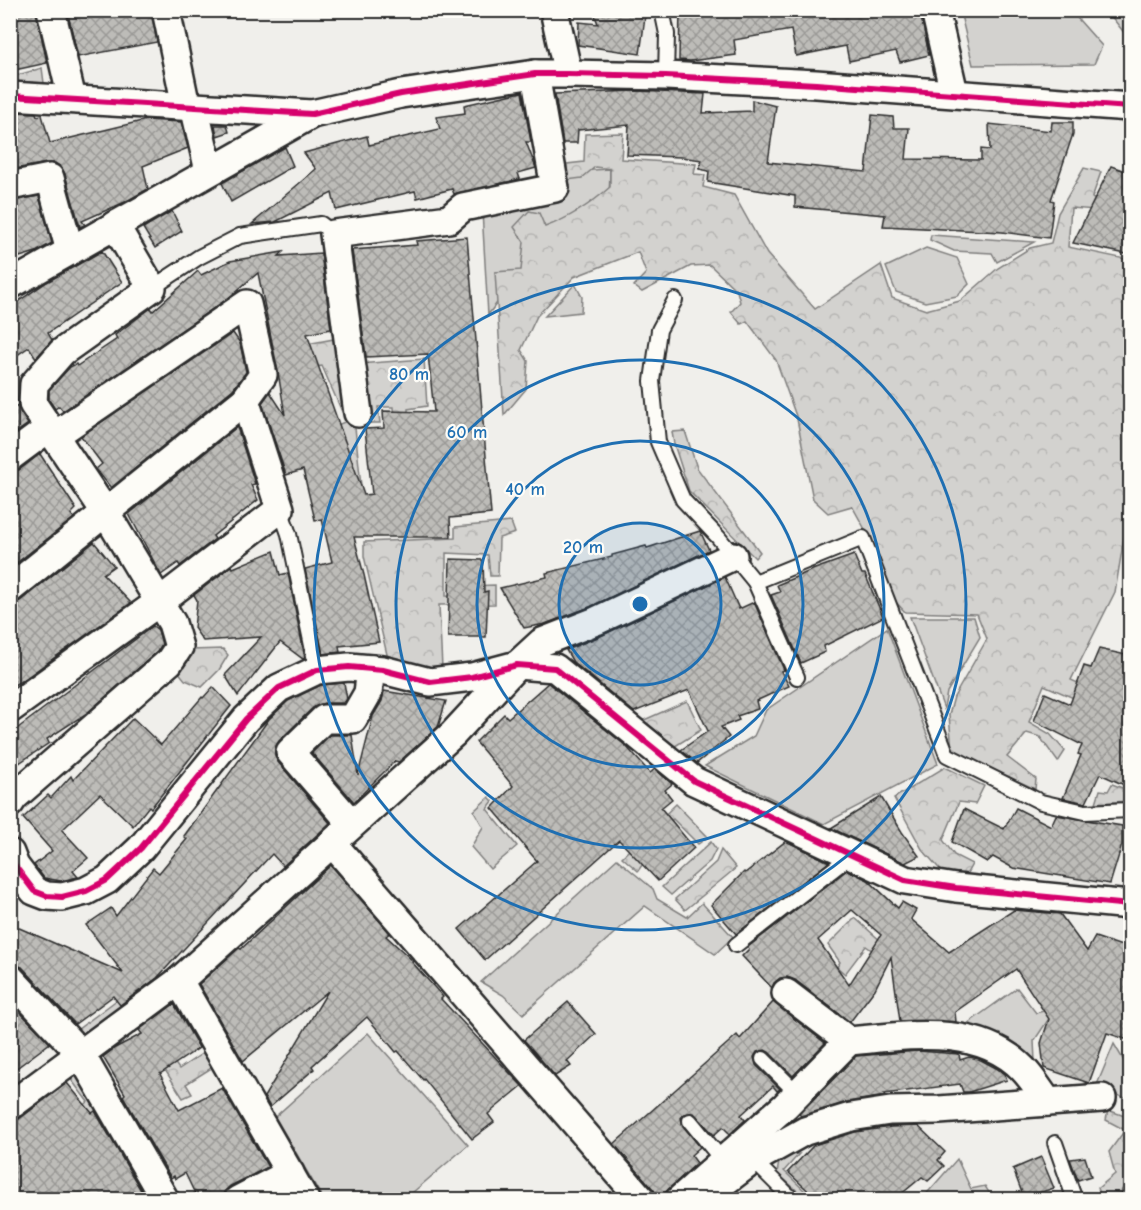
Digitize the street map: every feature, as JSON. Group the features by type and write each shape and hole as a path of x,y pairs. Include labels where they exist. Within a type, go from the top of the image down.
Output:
{"street":[{"path":"51,10 72,99"},
{"path":"166,10 209,171"},
{"path":"554,10 568,74"},
{"path":"935,10 954,93"},
{"path":"358,413 334,234 449,219 463,207 555,188 535,74"},
{"path":"10,285 312,114 401,94 535,74 568,74 666,76 954,93 1131,107"},
{"path":"10,96 312,114"},
{"path":"10,186 50,178 70,251"},
{"path":"10,803 14,797 169,662 179,647 172,623 106,513 33,404 34,384 62,352 152,288 115,225"},
{"path":"10,457 247,304 263,375 245,400 10,589"},
{"path":"10,709 159,602 279,508 245,400"},
{"path":"10,1106 80,1053 132,1018 178,981 453,734 517,665 543,642 606,616 733,556"},
{"path":"10,853 15,866 34,891 47,896 62,897 86,891 106,880 141,848 246,719 279,688 317,670 349,667 383,670 430,682 472,677 517,665 555,668 693,781 904,880 956,888 1131,905"},
{"path":"352,824 290,752 324,719 353,719 368,693 371,669"},
{"path":"332,843 642,1200"},
{"path":"10,978 80,1053 165,1200"},
{"path":"178,981 305,1200"},
{"path":"786,993 849,1041"},
{"path":"679,1200 797,1093 849,1041 920,1035 963,1038 997,1049 1023,1068 1048,1102"},
{"path":"705,1200 707,1195 753,1160 806,1131 851,1117 890,1111 939,1110 1102,1098"},
{"path":"238,1200 290,1173"}],"lane":[{"path":"662,10 667,34 666,76"},
{"path":"152,288 199,257 240,237 321,224 334,234"},
{"path":"675,300 659,330 652,381 658,442 683,500 718,537 755,582 797,677"},
{"path":"279,508 289,534 317,670"},
{"path":"755,582 863,538 947,755 1041,801 1085,812 1131,810"},
{"path":"736,945 853,855"},
{"path":"763,1059 797,1093"},
{"path":"690,1121 723,1161"},
{"path":"1055,1143 1075,1200"},
{"path":"753,1160 793,1200"},
{"path":"1130,1200 1131,1195"}],"green space":[{"path":"960,11 1071,11 1102,46 1094,64 973,65"},
{"path":"1107,11 1130,11 1130,40"},
{"path":"42,68 44,83 11,81 11,77"},
{"path":"623,133 621,159 696,164 694,174 705,175 703,187 734,195 767,254 815,309 881,265 892,298 926,310 960,301 998,268 1030,248 1051,243 1058,213 1084,168 1101,172 1092,198 1099,202 1096,210 1071,208 1068,247 1130,260 1130,518 1124,538 1115,592 1071,680 1091,689 1085,703 1044,685 1029,722 1050,734 1065,751 1058,762 1040,737 1027,733 1007,757 1036,779 1035,789 952,750 949,715 954,697 987,639 977,614 905,612 895,601 867,533 852,506 828,513 813,499 797,419 776,360 747,321 741,324 731,312 740,302 737,291 710,265 691,266 642,292 634,286 646,273 638,252 574,277 537,316 521,350 528,361 526,389 504,415 495,272 521,270 524,242 514,227 529,211 539,213 545,227 579,210 610,187 610,169 595,167 582,178 567,180 567,164 584,162 585,134"},
{"path":"610,169 609,199 540,244 488,315 482,211 558,172"},
{"path":"931,235 1034,242 997,262 992,253 954,251 930,240"},
{"path":"926,248 957,258 969,284 957,296 925,302 896,292 886,267"},
{"path":"575,284 582,297 581,312 545,316"},
{"path":"334,339 343,414 322,366 306,368 301,345"},
{"path":"424,359 427,406 408,409 408,421 395,422 394,407 378,407 380,423 362,423 358,364"},
{"path":"354,418 363,505 335,426"},
{"path":"685,431 697,468 760,552 755,558 689,491 672,432"},
{"path":"511,522 515,533 499,538 498,576 490,576 488,555 446,553 446,596 468,597 468,586 495,585 495,604 439,605 442,668 421,671 388,659 364,556 364,542 455,538 455,527"},
{"path":"910,617 974,617 980,637 947,692 944,709"},
{"path":"887,628 938,764 824,824 705,766 754,736 766,710"},
{"path":"223,649 228,655 219,670 202,687 185,680 177,670 190,650"},
{"path":"687,701 701,730 672,748 642,721"},
{"path":"945,767 984,786 975,804 959,802 943,840 954,855 972,864 966,875 944,874 922,849 894,798"},
{"path":"1112,784 1130,791 1130,801 1096,803 1100,790 1108,791"},
{"path":"489,797 493,801 487,809 517,846 490,869 471,847 483,827 474,811"},
{"path":"676,804 708,837 698,844 673,819 641,849 647,858 638,871 622,857"},
{"path":"711,842 716,849 710,861 671,895 662,887"},
{"path":"721,850 736,868 685,910 675,899 716,862"},
{"path":"617,859 653,889 657,899 687,917 702,903 733,937 715,954 645,906 523,1014 503,995 481,982"},
{"path":"855,918 893,952 887,961 866,946 845,974 837,967 840,962 828,945"},
{"path":"1017,988 1036,1013 1056,1008 1034,1041 1035,1061 1010,1047 996,1035 967,1024"},
{"path":"118,999 126,1011 79,1041 73,1033"},
{"path":"368,1033 468,1145 405,1199 323,1199 275,1117"},
{"path":"1114,1044 1130,1071 1130,1100 1096,1087"},
{"path":"203,1053 213,1067 186,1084 192,1094 183,1098 165,1070 174,1062 179,1069"},
{"path":"79,1070 102,1110 73,1126 69,1118 88,1102 70,1078"},
{"path":"1108,1110 1130,1118 1130,1177 1120,1193 1102,1199 1098,1188 1115,1174 1109,1152 1125,1130 1106,1120"},
{"path":"799,1154 784,1171 808,1194 802,1195 777,1173 780,1156"},
{"path":"957,1159 971,1189 985,1186 993,1199 922,1199"}],"building":[{"path":"10,10 36,10 47,63 10,71"},
{"path":"67,10 151,10 157,42 78,57"},
{"path":"593,10 646,10 640,54 578,45 579,22 598,24"},
{"path":"680,10 920,10 929,55 900,62 896,51 849,61 846,46 796,56 791,30 734,40 736,55 690,61 679,60"},
{"path":"636,91 705,94 703,113 752,111 752,100 776,106 768,162 866,172 872,115 893,117 894,128 909,128 906,159 981,160 981,149 990,150 989,124 1051,131 1052,122 1073,122 1073,134 1051,200 1054,201 1049,238 1002,232 883,226 885,215 795,207 795,196 708,182 709,171 699,169 702,160 627,155 629,125 578,130 577,143 563,143 555,94"},
{"path":"522,92 531,142 526,142 536,168 518,173 520,179 454,194 452,189 417,198 415,191 336,210 332,193 275,222 252,224 316,169 304,153 367,136 369,145 440,129 436,117 465,113 464,105"},
{"path":"10,113 42,115 50,143 146,120 181,122 188,148 143,166 148,189 82,221 85,225 80,227 61,167 55,163 47,163 10,170"},
{"path":"215,125 227,125 229,132 217,136"},
{"path":"285,147 293,166 231,202 222,183"},
{"path":"1111,166 1131,173 1131,255 1073,243"},
{"path":"39,196 52,243 36,252 10,260 10,223 18,222 11,201"},
{"path":"172,211 182,231 155,248 143,228"},
{"path":"467,237 491,514 450,518 451,537 354,537 379,642 339,646 340,652 323,654 305,569 332,562 322,519 315,520 303,470 286,475 262,403 270,392 285,415 258,273 227,299 63,411 59,406 55,409 49,400 49,390 70,367 76,364 77,366 117,339 115,335 151,308 153,311 198,271 201,275 230,261 283,252 279,256 321,253 331,329 307,334 364,495 372,494 365,429 384,428 383,411 434,412 428,354 366,357 352,250 417,245 416,241"},
{"path":"102,251 122,282 48,333 52,340 36,358 29,347 10,360 10,307 47,282"},
{"path":"233,333 240,343 246,372 233,389 111,488 96,469 102,464 81,436"},
{"path":"18,406 28,424 10,437 10,410"},
{"path":"237,427 255,484 251,485 258,500 213,536 215,539 180,566 178,563 161,575 129,514"},
{"path":"40,454 76,509 71,514 74,518 10,568 10,473 19,470"},
{"path":"700,531 709,550 590,607 545,624 524,628 500,588 547,577 546,573 646,546 647,548"},
{"path":"94,542 114,566 103,574 131,603 10,687 10,604 20,601"},
{"path":"274,551 280,575 288,573 305,658 303,659 280,642 238,696 225,675 261,637 203,641 194,628 197,600 194,595 232,566 233,568"},
{"path":"854,555 862,574 865,574 883,617 824,646 825,652 801,663 771,595 780,592 777,585"},
{"path":"450,559 483,560 484,592 488,591 486,637 448,637"},
{"path":"725,577 739,609 754,602 789,686 756,701 758,709 737,716 739,720 721,727 729,737 697,763 681,750 708,731 689,690 634,712 573,662 566,650 603,635"},
{"path":"153,626 158,630 162,644 157,652 87,713 47,739 49,743 10,769 10,734"},
{"path":"1099,649 1131,656 1131,788 1100,774 1086,803 1063,798 1081,755 1078,754 1082,745 1034,721 1045,693 1070,704 1084,666 1091,668"},
{"path":"344,683 347,699 344,703 324,703 313,708 279,741 275,748 278,762 330,823 283,866 272,854 157,978 120,1005 113,996 75,1024 22,967 10,963 10,924 123,973 86,925 111,908 116,916 153,868 159,873 187,839 184,836 269,719 288,701 321,685"},
{"path":"548,683 626,746 650,773 655,769 672,784 665,790 672,799 661,808 694,848 658,881 619,840 485,960 459,929 537,861 492,808 513,786 476,742 504,714 508,718"},
{"path":"213,687 231,706 151,808 149,806 133,826 100,794 62,830 88,858 73,871 78,877 61,881 44,878 34,865 52,851 23,818 48,795 51,798 71,776 73,780 133,718 161,745"},
{"path":"384,691 446,701 438,727 399,762 395,761 354,802 312,753 330,735 352,735 358,775 373,716 382,701"},
{"path":"881,797 919,856 905,863 831,828"},
{"path":"1016,808 1051,826 1056,815 1122,826 1122,845 1110,884 1013,868 993,857 987,862 952,842 964,809 1004,829"},
{"path":"786,841 829,862 736,934 711,905 744,872"},
{"path":"331,865 390,933 386,936 413,961 443,997 441,999 522,1086 488,1114 494,1122 472,1139 424,1079 398,1051 396,1052 367,1017 312,1066 314,1069 270,1107 264,1097 328,991 243,1061 199,984 239,948 241,949"},
{"path":"847,870 868,880 898,908 902,902 916,910 911,919 949,952 1014,910 1060,914 1087,951 1095,937 1131,949 1131,1041 1107,1033 1089,1083 1044,1068 1041,1043 1049,1019 1016,969 955,1012 956,1022 900,1021 891,957 875,989 850,1022 795,980 787,977 780,978 772,988 742,956 749,949 748,947","holes":["852,910 881,935 849,985 818,940"]},
{"path":"10,1002 50,1043 10,1073"},
{"path":"568,1002 596,1034 567,1061 571,1066 555,1076 524,1040"},
{"path":"773,1002 825,1043 793,1076 769,1052 765,1050 757,1052 754,1057 756,1065 780,1089 777,1091 773,1086 741,1115 745,1120 730,1134 723,1127 714,1135 694,1113 684,1114 681,1118 683,1126 700,1147 691,1155 697,1163 657,1200 654,1190 614,1144 737,1035 740,1039"},
{"path":"174,1004 199,1048 160,1074 179,1110 222,1088 268,1167 230,1186 224,1192 222,1200 198,1200 185,1173 175,1179 174,1176 171,1178 103,1057 142,1034 139,1030"},
{"path":"918,1051 959,1054 960,1060 969,1057 979,1059 1005,1074 1007,1080 969,1092 963,1092 960,1084 884,1094 886,1096 847,1102 801,1116 799,1114 856,1056"},
{"path":"67,1083 92,1113 95,1111 143,1194 134,1200 10,1200 10,1122 19,1119"},
{"path":"918,1126 945,1152 938,1160 944,1166 928,1181 922,1177 894,1200 818,1200 788,1172 814,1145 855,1132"},
{"path":"1041,1157 1054,1188 1024,1198 1013,1169"},
{"path":"1085,1157 1091,1176 1078,1180 1070,1159"}],"cycle path":[{"path":"10,96 312,114 401,94 535,74 568,74 666,76 816,84 1130,107"},
{"path":"10,853 15,866 34,891 47,896 62,897 86,891 107,880 141,848 246,719 279,688 317,670 349,667 383,670 430,682 472,677 517,665 555,668 694,781 905,880 956,888 1130,905"}]}
